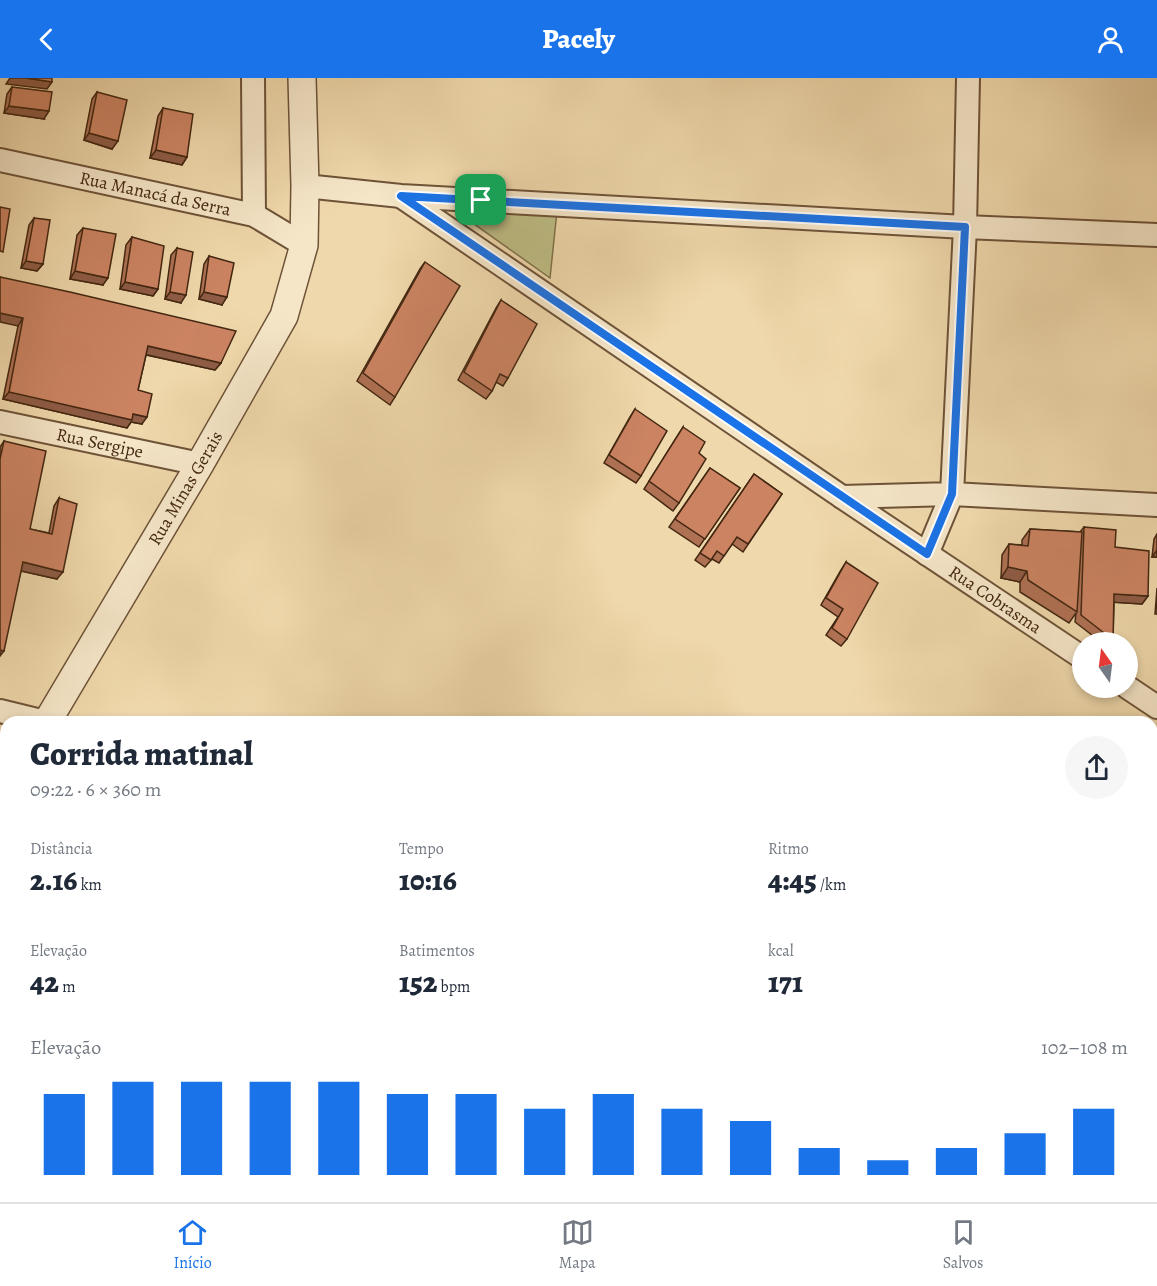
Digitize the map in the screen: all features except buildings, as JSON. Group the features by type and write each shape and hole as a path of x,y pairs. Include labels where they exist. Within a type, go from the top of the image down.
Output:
{"street":[{"path":"253,78 254,215"},
{"name":"Rua Minas Gerais","path":"50,716 200,464 284,316 304,245 302,78"},
{"path":"927,554 952,494 965,227 968,78"},
{"name":"Rua Manacá da Serra","path":"0,160 254,215 304,245"},
{"path":"305,186 401,196 965,227 1157,235"},
{"name":"Rua Cobrasma","path":"401,196 842,497 1072,651"},
{"name":"Rua Sergipe","path":"0,422 200,464"},
{"path":"842,497 952,494 1157,505"},
{"path":"1138,694 1157,707"},
{"path":"0,711 21,716"}],"shaded area":[{"path":"449,206 557,211 550,278"}],"route":[{"path":"401,196 481,200 965,227 952,494 927,554 401,196"}]}
